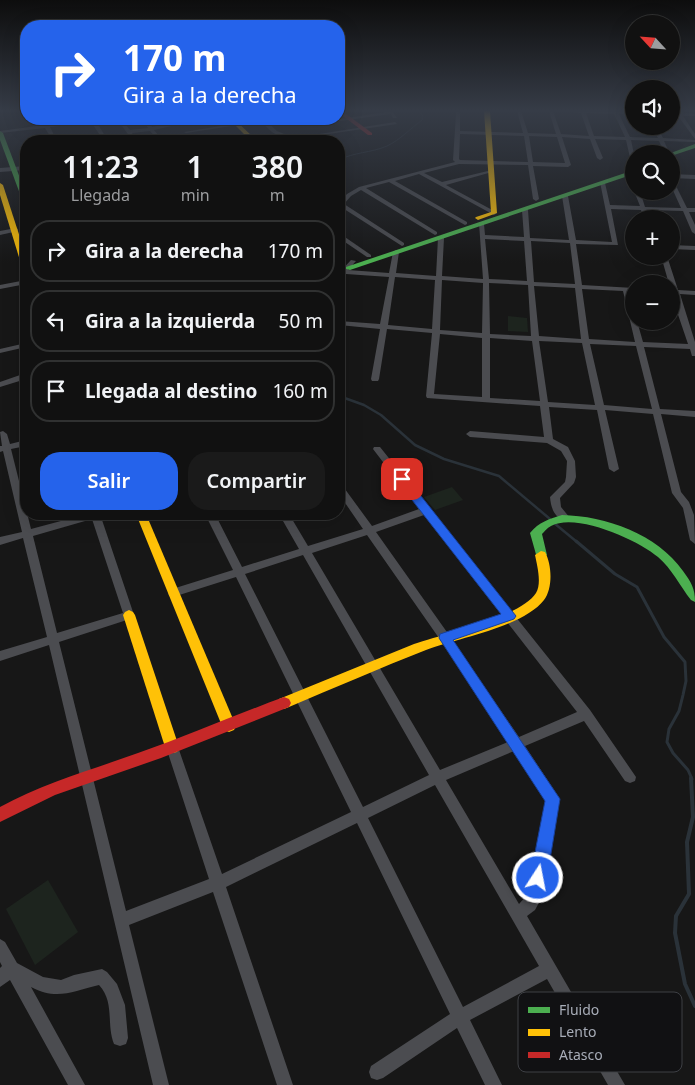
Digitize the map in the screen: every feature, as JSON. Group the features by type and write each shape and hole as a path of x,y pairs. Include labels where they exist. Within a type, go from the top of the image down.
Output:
{"street":[{"path":"345,199 361,188 459,162 490,166 568,165 567,162"},
{"path":"490,162 494,213"},
{"path":"530,164 536,199"},
{"path":"442,184 490,166"},
{"path":"0,170 20,168"},
{"path":"420,173 494,213"},
{"path":"438,236 465,223 494,213 625,173"},
{"path":"345,276 348,267 369,256 481,224 625,174"},
{"path":"680,177 695,177"},
{"path":"391,180 465,223"},
{"path":"482,237 616,244 602,183"},
{"path":"0,188 20,245"},
{"path":"361,188 438,236"},
{"path":"565,196 585,340 614,469"},
{"path":"680,199 695,232"},
{"path":"640,200 643,210"},
{"path":"607,207 695,210"},
{"path":"345,209 399,248"},
{"path":"524,210 534,337 549,440"},
{"path":"481,224 486,280 486,400"},
{"path":"0,233 16,230"},
{"path":"438,236 439,278 430,396 695,414"},
{"path":"345,239 369,256"},
{"path":"680,247 695,248"},
{"path":"348,267 399,248"},
{"path":"376,379 383,328 399,248"},
{"path":"348,267 393,275 625,290"},
{"path":"0,287 20,283"},
{"path":"680,292 695,293"},
{"path":"345,324 487,336 639,344 694,350 680,309"},
{"path":"637,330 677,493 682,497 686,506 695,540"},
{"path":"0,351 20,347"},
{"path":"0,385 20,378"},
{"path":"3,434 3,449 20,511"},
{"path":"470,434 549,440 565,449 571,461 571,477 569,483 555,497 556,508 565,518"},
{"path":"3,449 20,445"},
{"path":"377,449 586,714 630,777"},
{"path":"677,493 695,500"},
{"path":"345,496 445,638 553,799 535,897 530,905 518,914"},
{"path":"173,593 306,552 427,510"},
{"path":"0,815 27,799 229,726 372,666 510,616 526,608 540,596 544,587 536,533 538,528 556,519 572,517 650,545 670,562 695,596"},
{"path":"22,520 54,639 85,778 161,1085"},
{"path":"0,541 73,520"},
{"path":"97,520 285,1085"},
{"path":"143,520 229,726"},
{"path":"213,520 494,1085"},
{"path":"287,520 562,992"},
{"path":"0,656 129,615"},
{"path":"120,921 218,883 360,813 586,714"},
{"path":"0,947 6,974 77,1085"},
{"path":"377,1072 460,1017 549,969"},
{"path":"6,974 60,988 74,982 102,977 109,983 116,998 120,1038"},
{"path":"609,1072 617,1085"}],"shaded area":[{"path":"508,316 527,318 528,332 508,331"},
{"path":"452,487 463,500 435,510 424,497"},
{"path":"48,880 78,932 35,965 6,909"}],"waterway":[{"path":"345,398 364,405 381,415 415,445 444,459 499,476 550,519"},
{"path":"554,523 577,542"},
{"path":"576,541 615,574 637,587 664,637 685,662 686,681 683,695 679,711 669,729 667,742 673,753 688,770 692,779"},
{"path":"691,778 693,817 687,842 689,894 676,916 675,933 685,984 695,1006"}],"traffic: fast":[{"path":"11,162 20,186"},
{"path":"347,268 625,175"},
{"path":"541,555 536,533 547,523 562,519 580,519 599,523 635,538 662,554 676,569 695,597"}],"traffic: slow":[{"path":"478,218 494,213 490,162"},
{"path":"0,185 20,248"},
{"path":"143,520 229,726"},
{"path":"284,703 421,647 518,613 531,605 542,592 544,576 541,555"},
{"path":"129,615 172,747"}],"traffic: jam":[{"path":"0,815 50,790 138,760 284,703"}],"route":[{"path":"402,479 510,616 445,638 553,799 538,878"}]}
